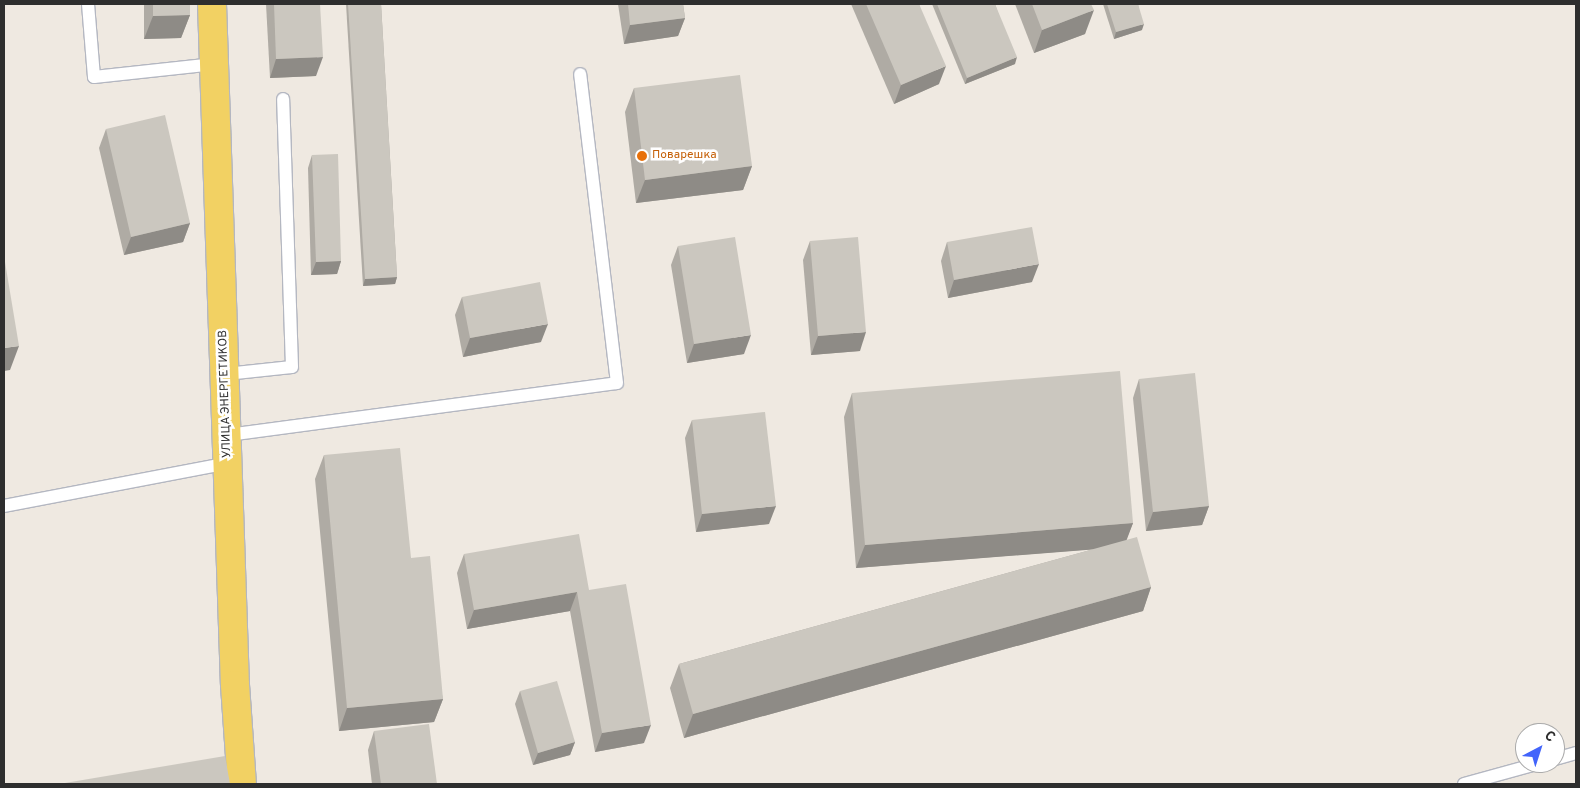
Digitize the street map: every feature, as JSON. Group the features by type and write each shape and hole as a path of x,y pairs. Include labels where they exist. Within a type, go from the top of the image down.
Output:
{"main road":[{"name":"УЛИЦА ЭНЕРГЕТИКОВ","path":"212,4 226,374 235,685 242,784"}],"lane":[{"path":"88,4 94,77 214,64"},
{"path":"228,435 617,383 580,74"},
{"path":"226,374 292,367 283,99"},
{"path":"4,506 229,463"},
{"path":"1464,784 1515,770"}],"building":[{"path":"153,4 190,4 190,15 153,16"},
{"path":"274,4 320,4 323,57 276,59"},
{"path":"348,4 381,4 397,277 365,279"},
{"path":"628,4 683,4 685,18 630,25"},
{"path":"866,4 919,4 946,66 901,85"},
{"path":"937,4 995,4 1017,57 967,78"},
{"path":"1032,4 1091,4 1094,10 1042,30"},
{"path":"1107,4 1138,4 1144,24 1116,32"},
{"path":"740,75 752,166 645,180 634,88"},
{"path":"165,115 190,223 131,237 106,129"},
{"path":"338,154 341,261 316,262 312,155"},
{"path":"1032,227 1039,264 954,280 947,242"},
{"path":"735,237 751,335 694,344 678,246"},
{"path":"858,237 866,332 818,336 810,241"},
{"path":"4,256 19,346 4,348"},
{"path":"540,282 548,324 470,338 462,297"},
{"path":"1120,371 1133,523 865,545 852,393"},
{"path":"1195,373 1209,506 1153,512 1139,379"},
{"path":"765,412 776,506 702,514 692,420"},
{"path":"400,448 411,558 430,556 443,699 347,708 324,455"},
{"path":"579,534 589,590 626,584 651,725 602,733 577,592 474,610 464,554"},
{"path":"1137,537 1151,587 693,714 679,664"},
{"path":"557,681 575,742 538,753 520,691"},
{"path":"429,724 437,784 381,784 374,731"},
{"path":"225,756 230,784 59,784"}],"place":[{"name":"Поварешка","path":"642,156"}]}
